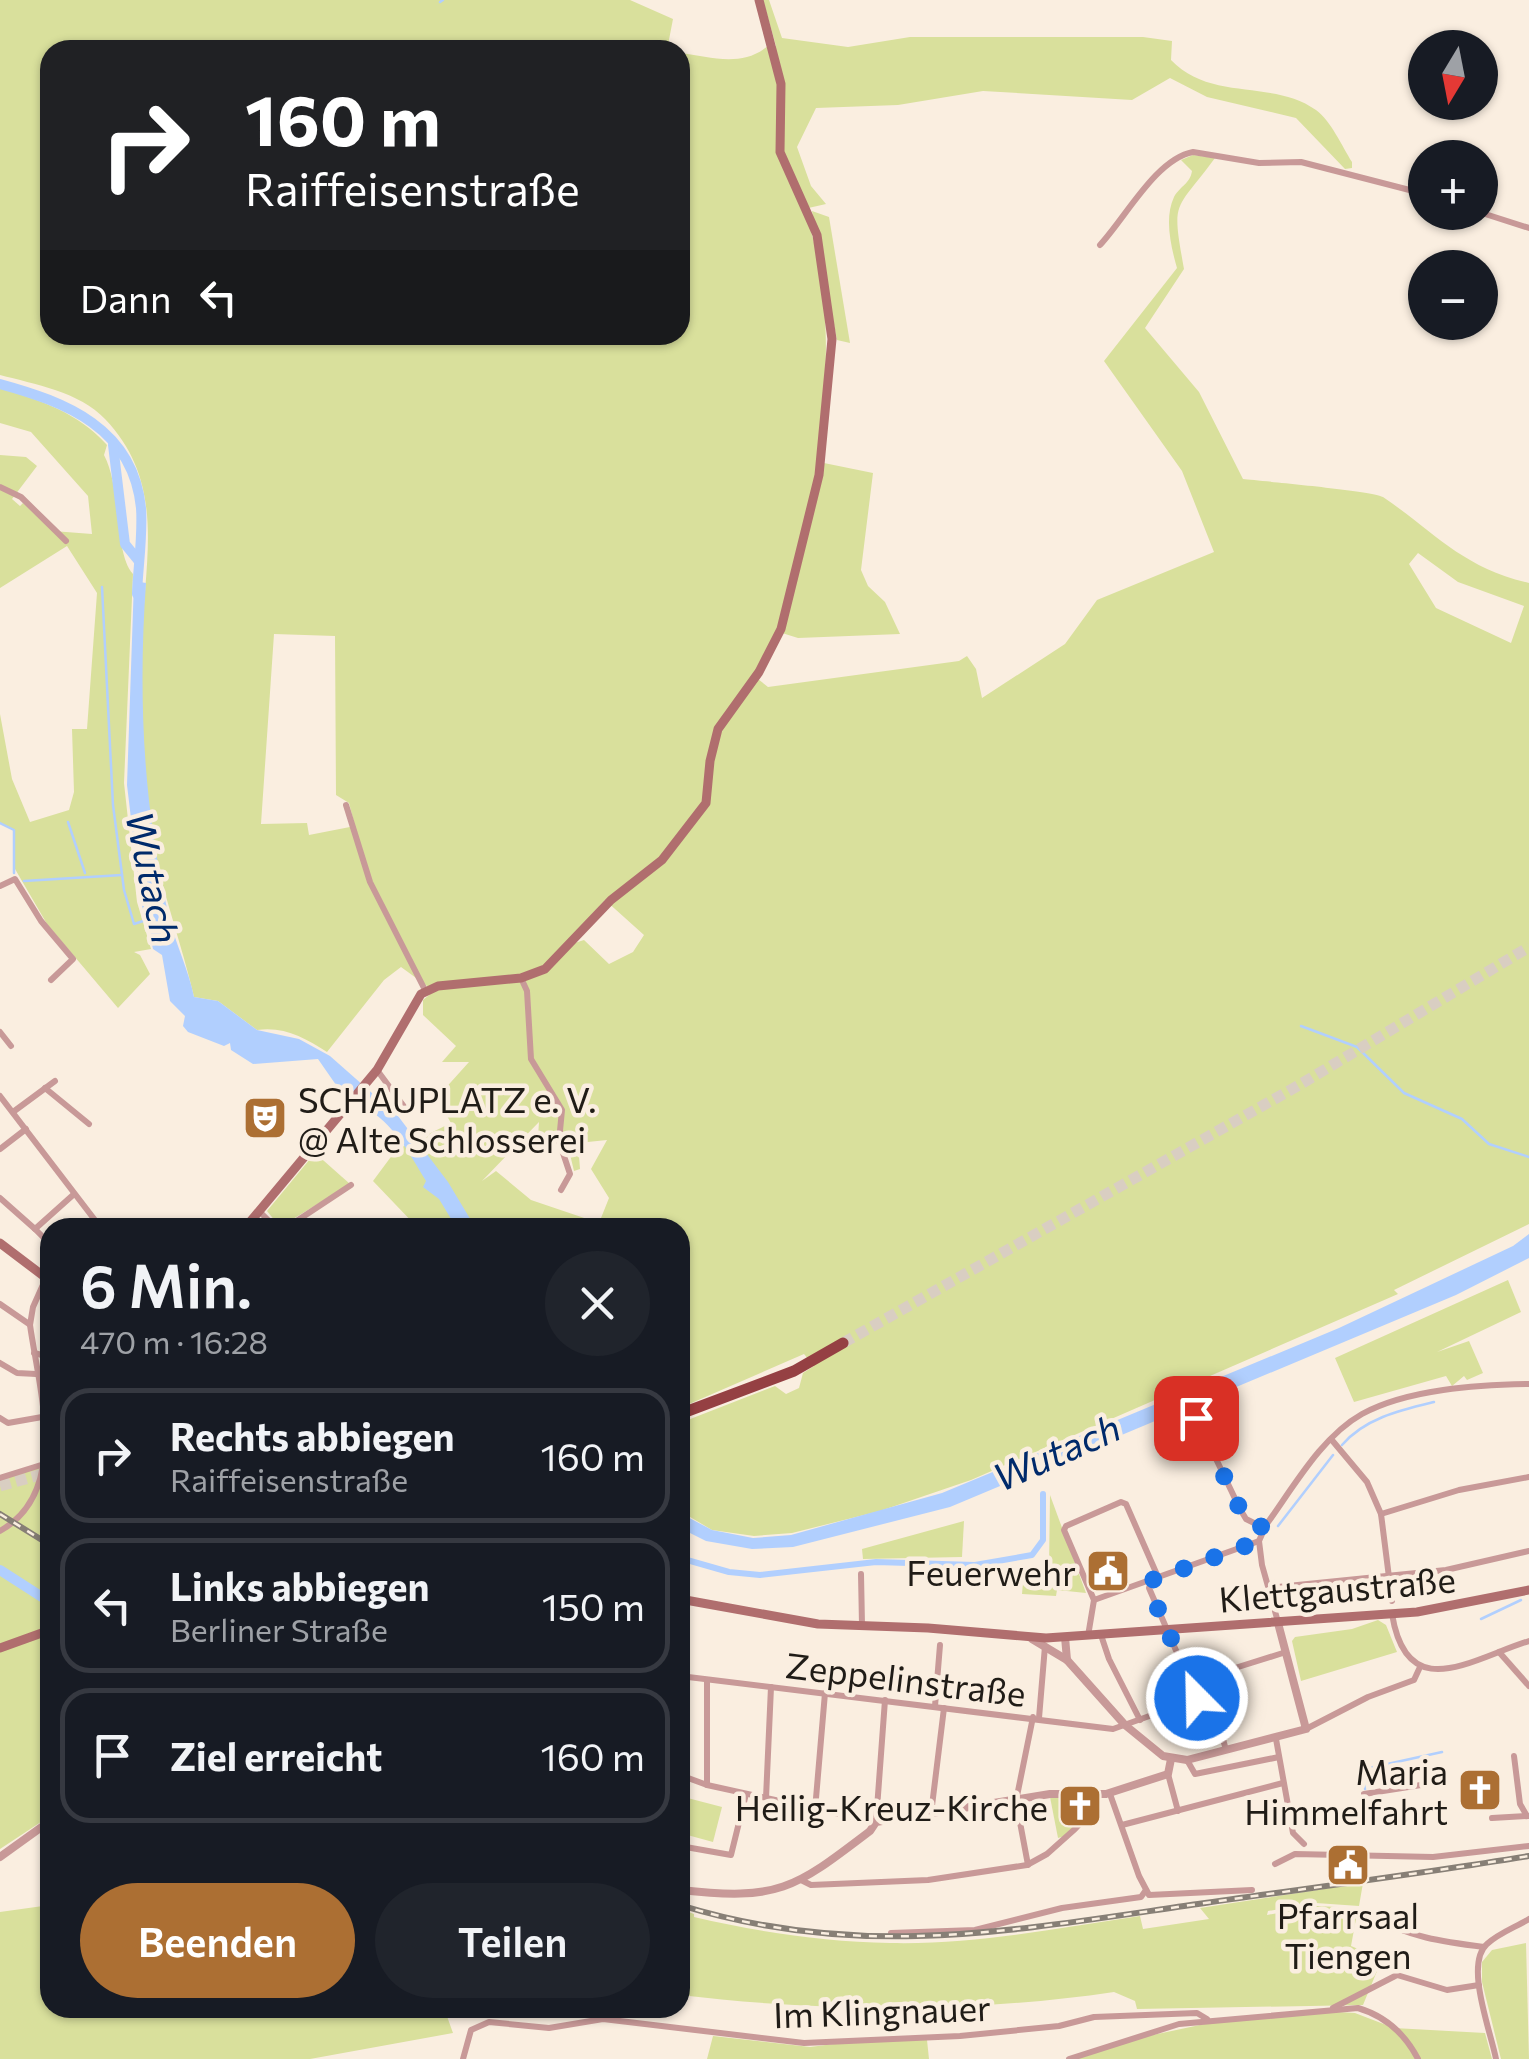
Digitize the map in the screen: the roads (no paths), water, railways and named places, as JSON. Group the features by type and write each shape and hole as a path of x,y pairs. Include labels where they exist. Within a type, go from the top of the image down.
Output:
{"highway":[{"path":"690,1411 794,1371 843,1342"}],"main road":[{"path":"254,1218 376,1070 426,992 452,984 521,978 556,960 611,900 662,860 702,812 710,788 710,761 718,729 759,672 788,608 825,442 832,338 816,235 780,152 782,84 759,0"},
{"path":"0,1243 40,1274"},
{"name":"Klettgaustraße","path":"690,1600 812,1624 1065,1638 1453,1608 1529,1590"},
{"path":"0,1648 40,1634"}],"street":[{"path":"1100,245 1159,172 1183,154 1194,152 1259,163 1301,162 1408,190"},
{"path":"1498,218 1529,228"},
{"path":"0,487 21,497 66,541"},
{"path":"346,805 370,882 426,992"},
{"path":"0,886 15,879 40,921 73,960 51,980"},
{"path":"521,978 526,992 530,1060 562,1110 560,1141 570,1174 562,1190"},
{"path":"0,1033 10,1046"},
{"path":"376,1070 408,1112"},
{"path":"12,1112 55,1081"},
{"path":"45,1088 89,1124"},
{"path":"0,1096 93,1218"},
{"path":"0,1149 26,1129"},
{"path":"301,1218 351,1184"},
{"path":"47,1218 74,1195"},
{"path":"0,1198 40,1235"},
{"path":"259,1212 265,1218"},
{"path":"34,1229 40,1224"},
{"path":"40,1294 30,1325 40,1403"},
{"path":"0,1304 30,1325"},
{"path":"34,1353 40,1354"},
{"path":"0,1363 17,1374 36,1374"},
{"path":"1306,1730 1268,1588 1259,1541 1264,1528 1332,1439 1361,1414 1393,1402 1529,1384"},
{"path":"0,1418 8,1423 40,1418"},
{"path":"1196,1418 1246,1519 1264,1528"},
{"path":"1332,1439 1367,1482 1381,1514 1392,1601"},
{"path":"0,1478 40,1464"},
{"path":"1381,1514 1447,1493 1529,1477"},
{"path":"0,1531 32,1502 40,1482"},
{"path":"1088,1636 1094,1600 1064,1530 1066,1526 1121,1502 1126,1504 1155,1579"},
{"path":"1094,1600 1259,1541"},
{"path":"1268,1588 1446,1570 1529,1551"},
{"path":"862,1574 862,1626"},
{"path":"1155,1579 1149,1588 1197,1698 1221,1732 1226,1750"},
{"path":"1392,1614 1403,1652 1420,1668 1444,1671 1529,1641"},
{"path":"1102,1635 1109,1659 1140,1720"},
{"path":"1029,1638 1067,1660 1125,1726 1171,1758 1186,1760 1306,1730 1414,1680 1420,1668"},
{"path":"1065,1638 1067,1660"},
{"path":"931,1816 940,1646"},
{"path":"1028,1864 1016,1801 1036,1718 1045,1646"},
{"path":"1234,1668 1286,1652"},
{"path":"1499,1652 1529,1686"},
{"name":"Zeppelinstraße","path":"690,1677 1113,1729 1125,1726"},
{"path":"707,1680 707,1785"},
{"path":"766,1798 771,1687"},
{"path":"815,1810 825,1693"},
{"path":"1125,1726 1197,1698"},
{"path":"690,1890 764,1894 801,1880 870,1831 876,1822 885,1700"},
{"path":"1276,1740 1294,1833 1304,1844"},
{"path":"1514,1756 1520,1804 1528,1816"},
{"path":"1186,1760 1195,1774 1279,1757"},
{"path":"1171,1758 1168,1774 1178,1811"},
{"path":"690,1779 876,1822 1050,1794 1098,1796 1168,1774"},
{"path":"1364,1794 1440,1782"},
{"path":"1122,1826 1284,1783"},
{"path":"690,1848 731,1855 746,1794"},
{"path":"1110,1794 1146,1890 1156,1897 1252,1890"},
{"path":"801,1880 812,1886 928,1880 1028,1864 1048,1854 1075,1829 1097,1805 1098,1796"},
{"path":"1492,1818 1528,1816"},
{"path":"0,1857 40,1828"},
{"path":"1275,1864 1295,1854 1433,1857 1529,1846"},
{"path":"891,1933 975,1930 1062,1908 1141,1898 1146,1890"},
{"path":"1372,1916 1389,1926 1444,1944 1484,1947 1529,1919"},
{"path":"1484,1947 1478,1965 1479,1985 1496,2059"},
{"path":"1332,2009 1397,1976 1447,1990 1479,1985"},
{"path":"1068,2059 1179,2024 1358,2008 1377,2014 1394,2028 1418,2059"},
{"name":"Im Klingnauer","path":"463,2059 471,2030 498,2022 549,2028 604,2018 804,2042 960,2036 1058,2026 1094,2017 1197,2013 1208,2020"}],"water":[{"path":"134,581 146,583 143,709 153,834 169,917 194,997 218,1001 257,1030 299,1039 330,1056 398,1116 448,1182 470,1218 451,1218 439,1199 423,1187 426,1181 392,1130 352,1097 343,1095 318,1059 253,1064 231,1050 230,1043 224,1046 188,1032 183,1026 185,1016 170,1001 162,955 153,949 150,936 155,924 144,913 141,902 127,785"},
{"path":"1529,1234 1529,1258 1456,1295 950,1507 793,1547 752,1549 706,1541 690,1533 690,1518 712,1530 753,1538 791,1535 942,1493 1339,1328 1513,1246"}],"waterway":[{"name":"Wutach","path":"0,384 72,410 110,438 125,457 141,508 137,594"},
{"name":"Wutach","path":"113,445 125,544 138,560"},
{"path":"102,587 113,805 124,890 134,924 149,919"},
{"path":"68,822 85,873"},
{"path":"0,823 14,830 14,873"},
{"path":"24,881 122,875"},
{"path":"1301,1026 1357,1047 1404,1093 1462,1119 1489,1144 1529,1157"},
{"path":"1342,1445 1373,1422 1434,1402"},
{"path":"1278,1526 1333,1455"},
{"path":"690,1561 729,1572 760,1575 876,1562 975,1565 1032,1555 1043,1540 1043,1494"},
{"path":"0,1570 40,1596"},
{"path":"1481,1619 1521,1600"},
{"path":"1365,1789 1360,1770 1442,1752"}],"tunnel":[{"path":"843,1343 1301,1084 1529,947"},
{"path":"0,1486 40,1475"}],"railway":[{"path":"0,1514 40,1539"},
{"path":"690,1908 812,1932 939,1935 1066,1923 1529,1856"}],"place":[{"name":"SCHAUPLATZ e. V. @ Alte Schlosserei","path":"265,1118"},
{"name":"Feuerwehr","path":"1108,1571"},
{"name":"Maria Himmelfahrt","path":"1480,1790"},
{"name":"Heilig-Kreuz-Kirche","path":"1080,1806"},
{"name":"Pfarrsaal Tiengen","path":"1348,1865"}]}
